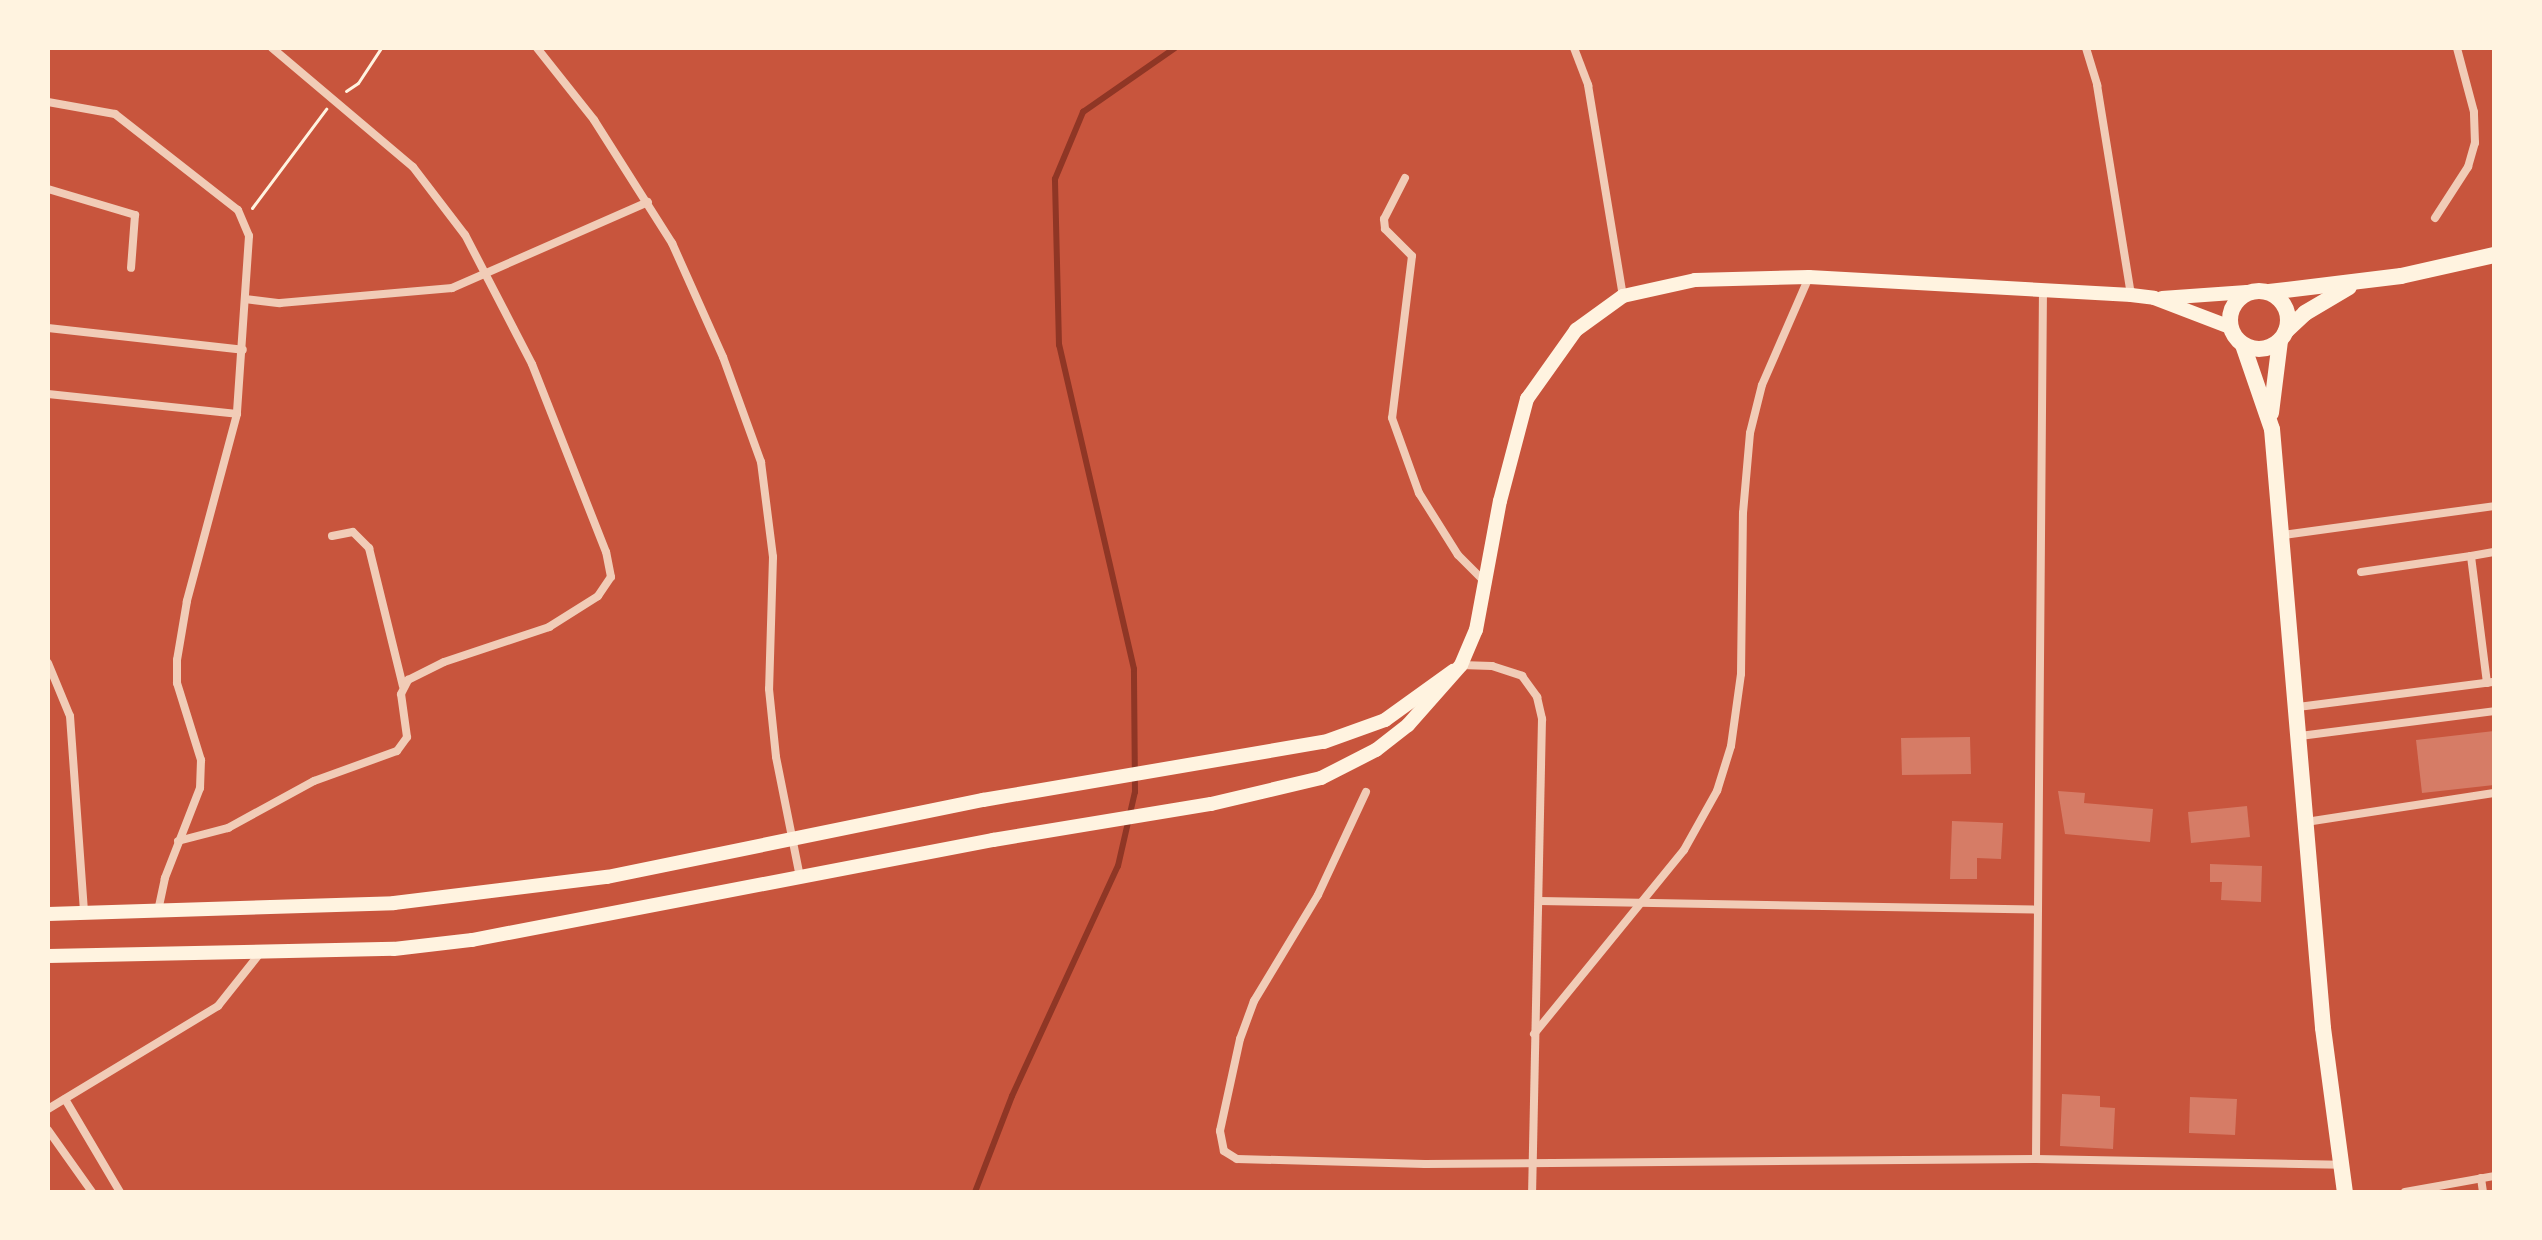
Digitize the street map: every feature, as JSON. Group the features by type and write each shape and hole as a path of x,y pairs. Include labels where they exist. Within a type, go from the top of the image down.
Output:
{"main road":[{"path":"48,956 394,949 472,940 993,840 1276,791 1321,778 1376,750 1436,699 1461,665 1487,584 1500,501 1527,399 1576,330 1623,296 1695,280 1809,277 2154,298 2269,292 2369,279 2494,255"},
{"path":"2243,345 2262,349 2283,336 2317,305 2369,279"},
{"path":"2230,327 2236,301 2247,292"},
{"path":"2269,292 2288,312 2270,419"},
{"path":"2154,298 2230,327 2243,345 2270,419 2298,707 2323,1028 2345,1192"},
{"path":"48,914 158,912 494,894 983,800 1353,734 1385,720 1461,665"}],"street":[{"path":"272,48 334,98 437,194 487,273 532,364 606,552 611,577 598,596 549,627 444,662 403,686"},
{"path":"537,48 573,90 648,202 686,271 761,462 773,557 769,689 800,877"},
{"path":"1574,48 1588,85 1623,296"},
{"path":"2086,48 2097,85 2131,295"},
{"path":"2435,218 2468,167 2475,143 2474,112 2457,48"},
{"path":"48,102 115,114 242,217 249,236 237,414 180,638 177,683 201,760 200,788 178,841 158,912"},
{"path":"1405,178 1384,219 1385,229 1412,256 1392,418 1419,493 1458,555 1487,584"},
{"path":"48,189 135,215 131,268"},
{"path":"245,299 280,303 439,290 487,273 648,202"},
{"path":"1534,1034 1643,902 1706,815 1731,746 1741,674 1743,513 1750,433 1762,385 1809,277"},
{"path":"2036,1159 2043,291"},
{"path":"48,328 243,350"},
{"path":"48,394 237,414"},
{"path":"2283,535 2494,506"},
{"path":"178,841 228,828 314,781 403,748 403,686 369,548 353,532 332,536"},
{"path":"2361,572 2494,552"},
{"path":"2298,707 2490,683 2471,556"},
{"path":"48,663 70,716 84,913"},
{"path":"1461,665 1512,671 1529,683 1537,697 1542,719 1532,1192"},
{"path":"2300,736 2494,711"},
{"path":"1366,792 1318,895 1254,1001 1226,1090 1220,1131 1224,1151 1237,1159 1531,1164 2036,1159 2342,1165"},
{"path":"2306,822 2494,793"},
{"path":"1540,901 2038,910"},
{"path":"48,1109 218,1006 247,976 261,952"},
{"path":"65,1099 120,1192"},
{"path":"48,1130 92,1192"},
{"path":"2405,1192 2494,1176"},
{"path":"2481,1178 2483,1192"}],"path":[{"path":"242,217 259,203 334,98 358,83 381,48"}],"building":[{"path":"2494,731 2494,785 2422,793 2416,740"},
{"path":"1970,737 1971,774 1902,775 1901,738"},
{"path":"2058,791 2085,793 2084,803 2153,809 2150,842 2065,834"},
{"path":"2247,806 2250,837 2191,843 2188,812"},
{"path":"1952,821 2003,823 2001,859 1977,858 1977,879 1950,879"},
{"path":"2210,864 2262,866 2261,902 2221,900 2222,882 2210,882"},
{"path":"2062,1094 2100,1096 2100,1107 2115,1108 2113,1149 2060,1146"},
{"path":"2190,1097 2237,1099 2235,1135 2189,1133"}],"waterway":[{"path":"975,1192 1012,1096 1118,866 1135,792 1134,669 1059,345 1055,179 1083,112 1175,48"}]}
